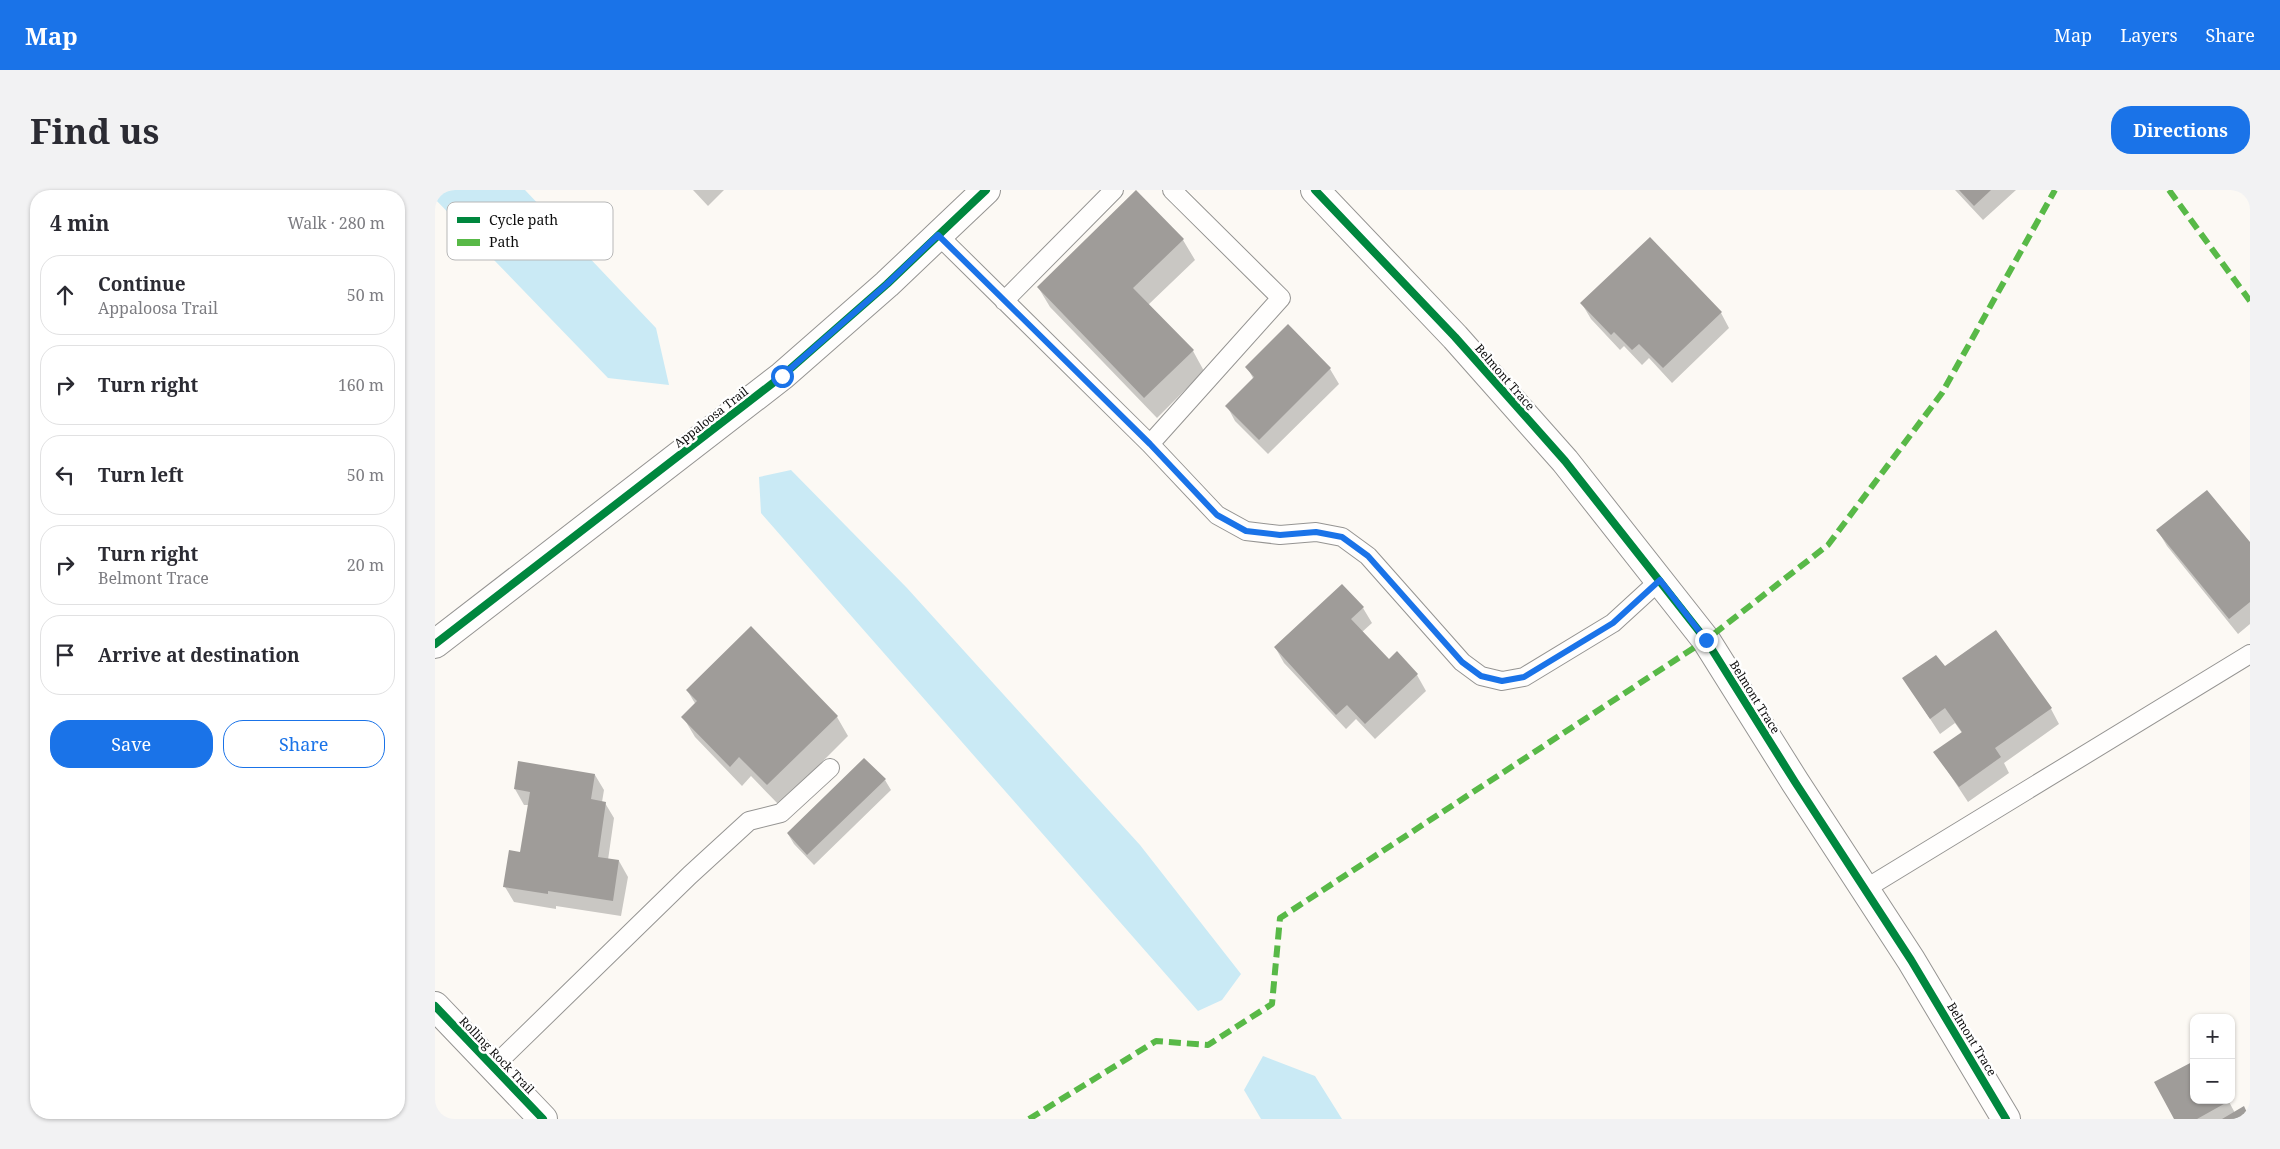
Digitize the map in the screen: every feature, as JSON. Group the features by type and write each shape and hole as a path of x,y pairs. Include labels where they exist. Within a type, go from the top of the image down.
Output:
{"street":[{"name":"Appaloosa Trail","path":"435,644 782,376 887,284 986,190"},
{"name":"Belmont Trace","path":"1315,190 1461,345 1565,461 1706,640 1911,960 2006,1119"},
{"name":"Rolling Rock Trail","path":"435,1006 543,1119"}],"lane":[{"path":"1005,301 1114,190"},
{"path":"1150,444 1281,298 1173,190"},
{"path":"938,235 1150,444 1217,515 1246,531 1280,535 1316,532 1342,537 1368,556 1462,662 1481,676 1502,681 1524,677 1547,665 1613,623 1660,580"},
{"path":"1865,889 2250,654"},
{"path":"493,1067 690,875 749,821 781,813 830,768"}],"water":[{"path":"435,190 525,190 536,202 447,202 447,211 435,199"},
{"path":"494,260 591,260 656,328 669,385 608,378"},
{"path":"791,470 907,588 1140,845 1241,974 1222,1000 1198,1011 761,513 759,477"},
{"path":"1263,1056 1315,1076 1342,1119 1261,1119 1244,1090"}],"building":[{"path":"1136,190 1184,239 1133,288 1194,350 1144,398 1037,287"},
{"path":"1959,190 1991,190 1974,206"},
{"path":"1650,237 1722,312 1663,368 1639,344 1632,350 1614,332 1611,335 1580,303"},
{"path":"1288,324 1331,368 1259,440 1225,406 1254,377 1245,367"},
{"path":"2207,490 2250,542 2250,602 2229,619 2156,530"},
{"path":"1342,584 1364,607 1351,619 1389,659 1397,651 1418,674 1365,724 1347,705 1336,715 1274,647"},
{"path":"751,626 838,716 767,785 739,757 730,767 681,717 697,701 686,690"},
{"path":"1996,630 2052,708 1995,748 2001,757 1959,787 1933,752 1962,732 1945,708 1930,719 1902,678 1936,655 1945,666"},
{"path":"864,758 886,779 807,855 787,833"},
{"path":"518,761 595,774 591,799 606,802 598,857 619,860 613,901 548,891 548,894 503,887 509,850 520,852 530,792 514,789"},
{"path":"2190,1063 2190,1104 2224,1104 2197,1119 2174,1119 2154,1082"},
{"path":"2244,1106 2250,1119 2222,1119"}],"marked path":[{"path":"1029,1119 1156,1041 1208,1045 1272,1004 1280,918 1706,640 1828,545 1942,393 2055,190"},
{"path":"2169,190 2250,301"}],"cycle path":[{"path":"435,644 782,376 887,284 986,190"},
{"path":"1315,190 1455,337 1565,461 1706,640 1795,782 1911,960 2006,1119"},
{"path":"435,1006 543,1119"}],"route":[{"path":"782,376 887,284 938,235 1150,444 1217,515 1246,531 1280,535 1316,532 1342,537 1368,556 1462,662 1481,676 1502,681 1524,677 1547,665 1613,623 1660,580 1706,640"}]}
